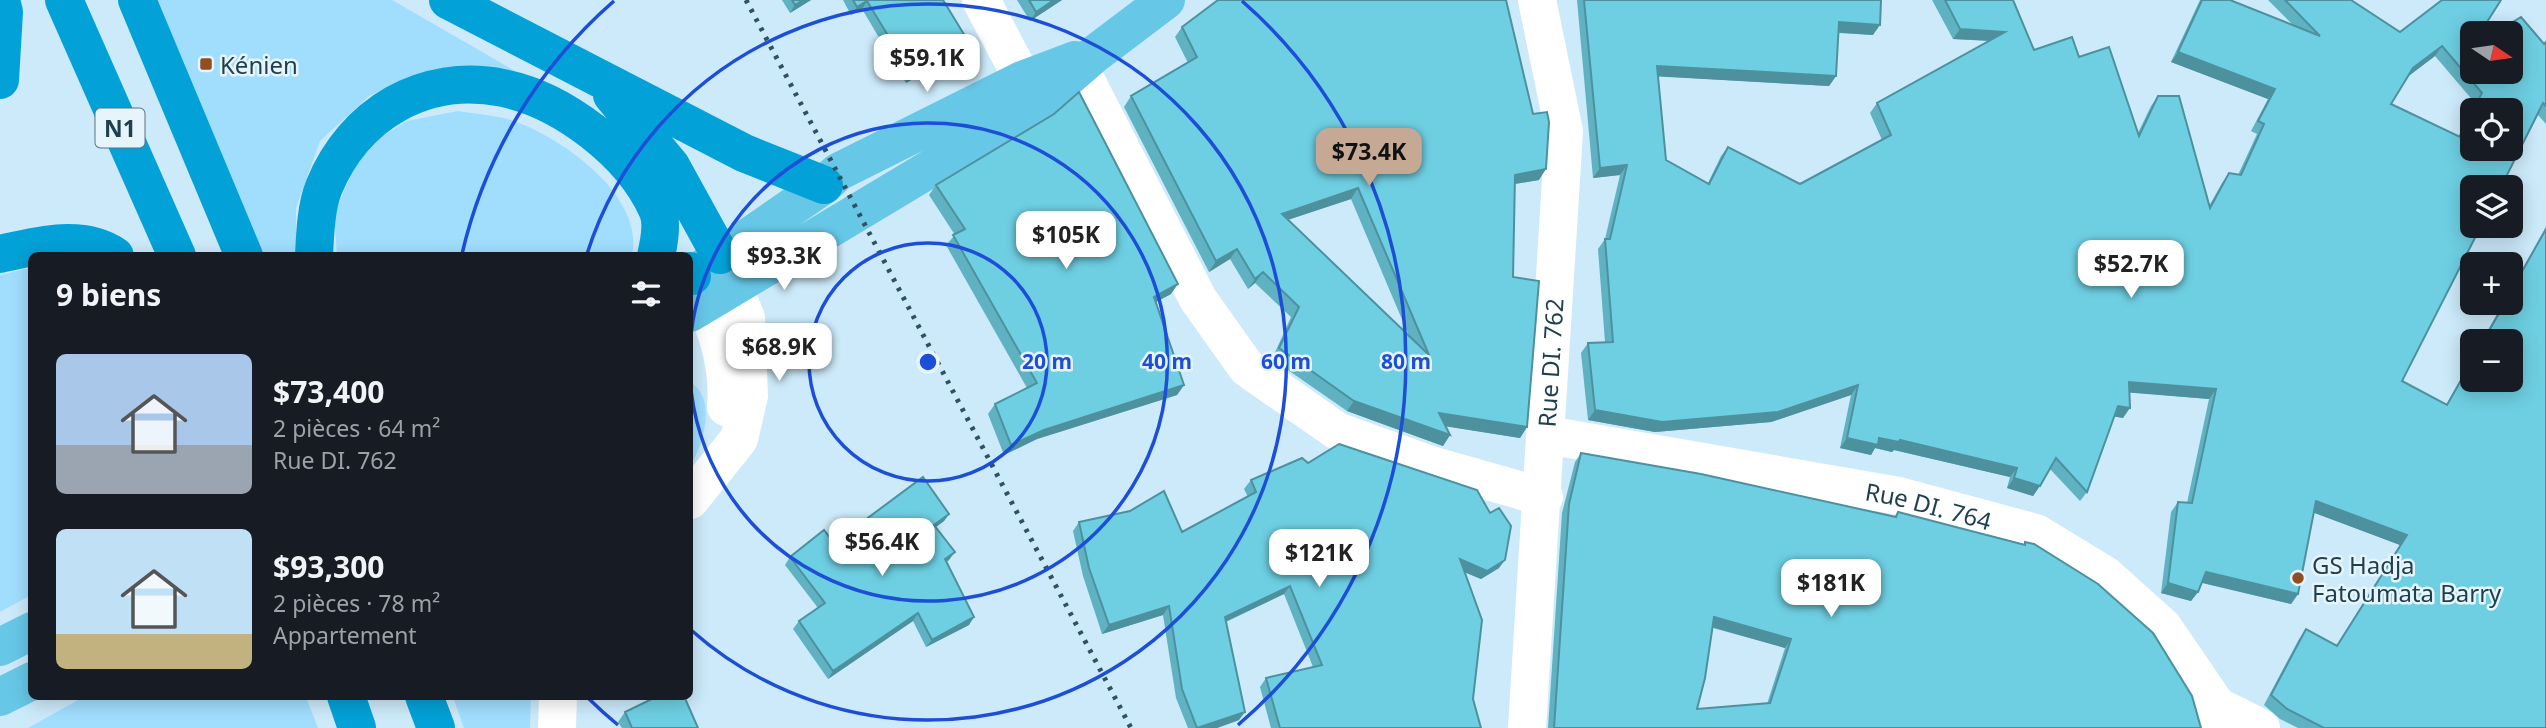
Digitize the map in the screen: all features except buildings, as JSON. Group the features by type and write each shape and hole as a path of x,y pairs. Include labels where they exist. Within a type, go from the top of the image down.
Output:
{"highway":[{"path":"0,80 4,12 1,0"},
{"name":"N1","path":"64,0 175,252"},
{"name":"N1","path":"137,0 242,252"},
{"path":"448,0 600,81 744,153 824,185"},
{"path":"600,81 671,166 693,252"},
{"path":"315,252 323,189 346,147 379,114 414,93 459,86 503,88 583,122 629,163 683,252"},
{"path":"657,252 659,211"},
{"path":"0,254 32,246 71,242 102,252"},
{"path":"693,252 700,280"},
{"path":"347,700 357,728"},
{"path":"426,700 436,728"}],"main road":[{"path":"700,280 1088,60 1166,0"},
{"path":"700,280 838,172 1029,92"},
{"path":"0,647 28,633"},
{"path":"0,697 28,683"}],"street":[{"path":"981,0 1029,92"},
{"name":"Rue DI. 762","path":"1527,728 1544,497 1564,131 1537,0"},
{"path":"1088,60 1198,299 1247,368 1337,431 1431,465 1544,497"},
{"path":"693,496 720,462 727,403 726,369 700,280"},
{"name":"Rue DI. 764","path":"1547,435 1899,496 2036,533 2105,575 2163,627 2215,717"},
{"path":"557,728 558,700"},
{"path":"2215,717 2261,728"}],"shaded area":[{"path":"145,0 392,0 548,90 409,77 369,96 320,141 296,208 296,252 255,252"},
{"path":"458,111 511,120 553,140 596,172 613,191 626,211 633,233 632,252 337,252 334,214 363,148 407,121"},
{"path":"28,268 28,597 0,612 0,275"},
{"path":"693,385 703,398 706,410 703,434 693,461"},
{"path":"78,700 307,700 318,728 28,728"},
{"path":"454,700 531,700 530,728 464,728"}],"railway":[{"path":"746,0 1131,728"}],"place":[{"name":"Kénien","path":"206,64"},
{"name":"GS Hadja Fatoumata Barry","path":"2298,578"}]}
